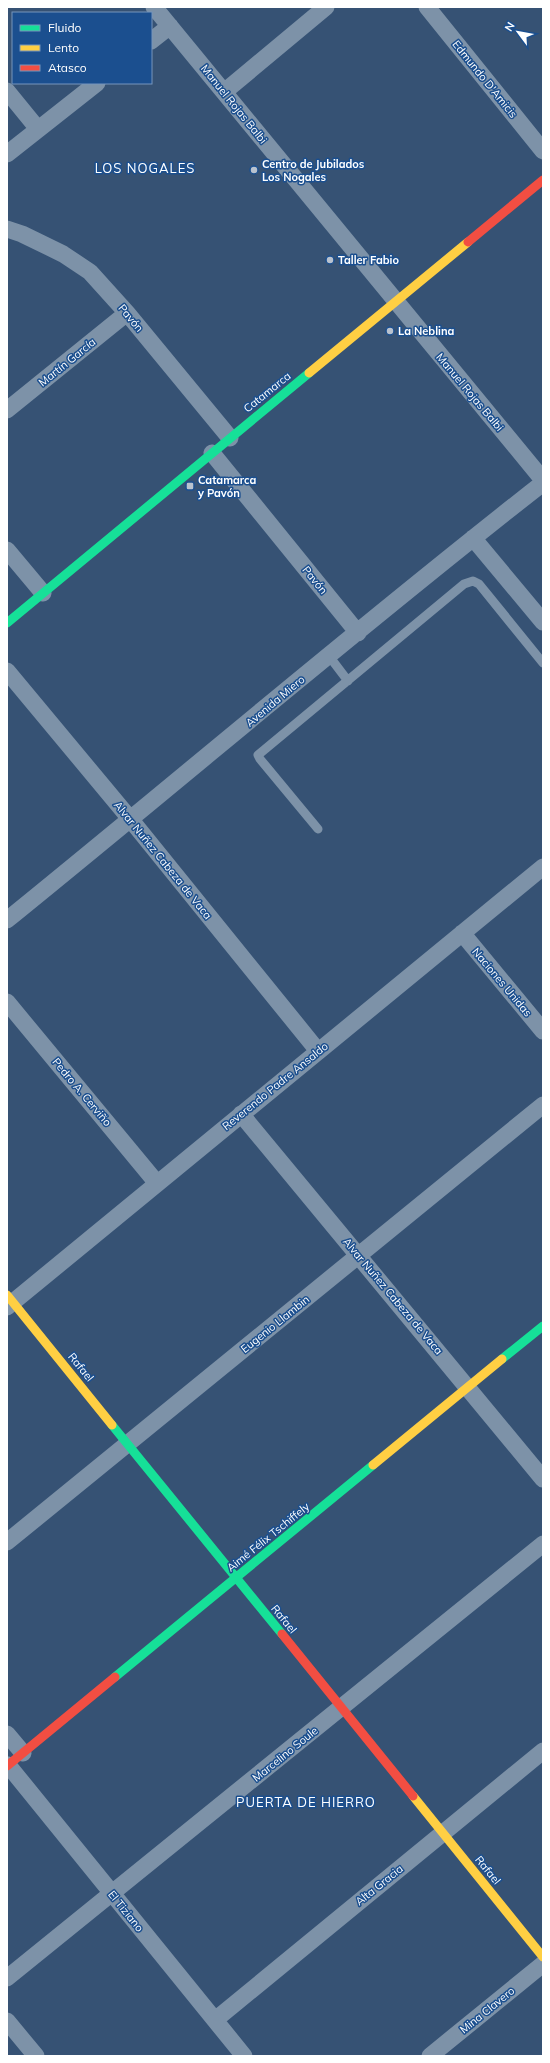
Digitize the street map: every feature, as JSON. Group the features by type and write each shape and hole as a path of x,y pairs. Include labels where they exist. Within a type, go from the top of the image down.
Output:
{"street":[{"name":"Manuel Rojas Balbi","path":"154,7 543,480"},
{"path":"224,92 326,7"},
{"name":"Edmundo D'Amicis","path":"427,7 543,150"},
{"path":"152,40 170,26"},
{"path":"7,154 96,84"},
{"path":"7,91 38,129"},
{"name":"Catamarca","path":"7,622 543,180"},
{"name":"Pavón","path":"7,230 22,234 63,254 90,272 127,313 230,438"},
{"name":"Martín García","path":"7,410 127,313"},
{"name":"Pavón","path":"212,453 358,633"},
{"name":"Avenida Miero","path":"7,920 131,820 473,538 543,483"},
{"path":"473,538 543,622"},
{"path":"7,550 43,593"},
{"name":"Alvar Nuñez Cabeza de Vaca","path":"7,672 131,820 318,1051"},
{"name":"Reverendo Padre Ansaldo","path":"9,1301 241,1114 543,867"},
{"name":"Naciones Unidas","path":"462,933 543,1031"},
{"name":"Pedro A. Cerviño","path":"7,1002 156,1182"},
{"name":"Eugenio Llambin","path":"7,1542 543,1105"},
{"name":"Alvar Nuñez Cabeza de Vaca","path":"241,1114 543,1479"},
{"name":"Rafael","path":"9,1301 128,1444 543,1957"},
{"name":"Aimé Félix Tschiffely","path":"7,1766 543,1326"},
{"name":"Marcelino Soule","path":"7,1978 543,1544"},
{"path":"7,1734 23,1753"},
{"name":"Alta Gracia","path":"215,2020 543,1751"},
{"name":"El Tiziano","path":"7,1766 244,2056"},
{"name":"Mina Clavero","path":"430,2056 543,1964"},
{"path":"7,2021 36,2056"}],"lane":[{"path":"318,829 258,755 464,584 473,581 479,584 543,663"},
{"path":"329,656 348,681"}],"traffic: fast":[{"path":"7,623 309,373"},
{"path":"502,1359 543,1326"},
{"path":"112,1425 282,1634"},
{"path":"115,1677 373,1465"}],"traffic: slow":[{"path":"309,373 468,242"},
{"path":"7,1295 112,1425"},
{"path":"373,1465 502,1359"},
{"path":"413,1796 543,1957"}],"traffic: jam":[{"path":"468,242 543,180"},
{"path":"282,1634 413,1796"},
{"path":"7,1766 115,1677"}],"place":[{"name":"Centro de Jubilados Los Nogales","path":"254,170"},
{"name":"Taller Fabio","path":"330,260"},
{"name":"La Neblina","path":"390,331"},
{"name":"Catamarca y Pavón","path":"190,486"}],"district":[{"name":"LOS NOGALES","path":"145,168"},
{"name":"PUERTA DE HIERRO","path":"306,1802"}]}
